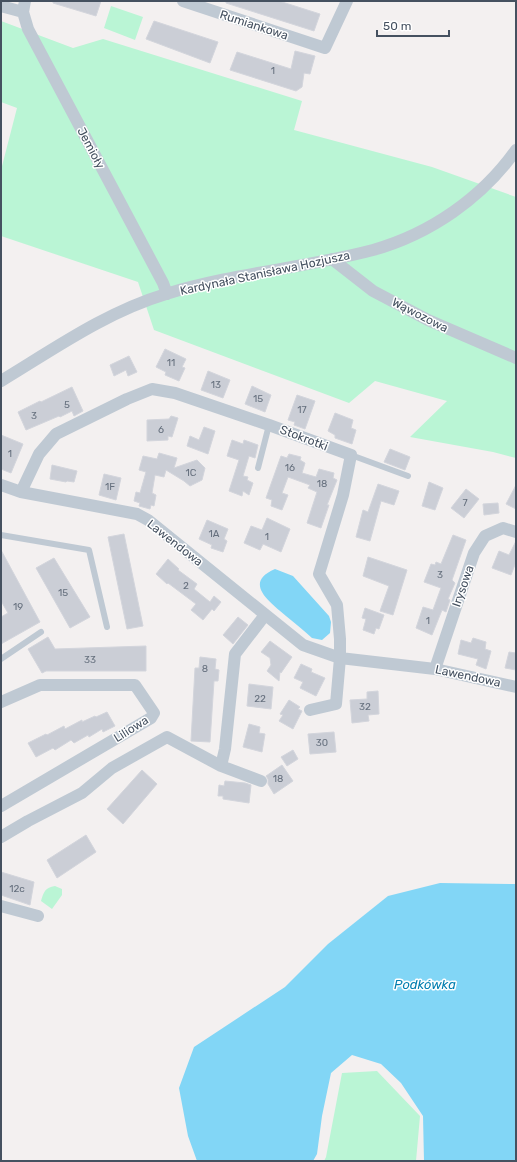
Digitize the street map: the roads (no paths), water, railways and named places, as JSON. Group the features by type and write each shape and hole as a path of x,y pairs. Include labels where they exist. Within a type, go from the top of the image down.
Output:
{"street":[{"name":"Rumiankowa","path":"183,1 325,48 347,1"},
{"path":"1,6 24,7"},
{"name":"Jemioły","path":"24,7 28,29 159,276 167,294"},
{"name":"Kardynała Stanisława Hozjusza","path":"1,381 90,327 135,304 213,281 332,259 374,249 419,232 454,212 483,188 507,163 516,150"},
{"name":"Wąwozowa","path":"332,259 373,291 428,320 516,358"},
{"name":"Stokrotki","path":"21,492 40,454 56,434 127,399 152,389 175,392 351,455"},
{"path":"310,710 336,704 340,658 337,605 319,574 343,495 351,455"},
{"name":"Lawendowa","path":"1,485 21,492 137,514 154,525 303,645 340,658 435,668 516,687"},
{"name":"Irysowa","path":"435,668 474,553 485,536 503,528 516,532"},
{"path":"221,766 225,749 235,654 265,615"},
{"name":"Liliowa","path":"1,702 40,685 135,685 154,713 151,718 1,806"},
{"path":"1,837 82,793 112,768 167,737 221,766 261,781"},
{"path":"1,906 38,916"}],"lane":[{"path":"258,468 269,425"},
{"path":"351,455 408,476"},
{"path":"1,534 90,550 107,627"},
{"path":"1,659 42,632"}],"water":[{"path":"275,569 293,576 329,616 331,622 330,633 322,640 312,638 273,605 262,593 260,587 261,580 265,575"},
{"name":"Podkówka","path":"440,883 516,884 516,1161 424,1161 423,1116 401,1083 381,1064 352,1055 331,1073 322,1116 317,1154 313,1161 197,1161 188,1136 179,1088 194,1047 285,987 328,944 388,896"}]}
